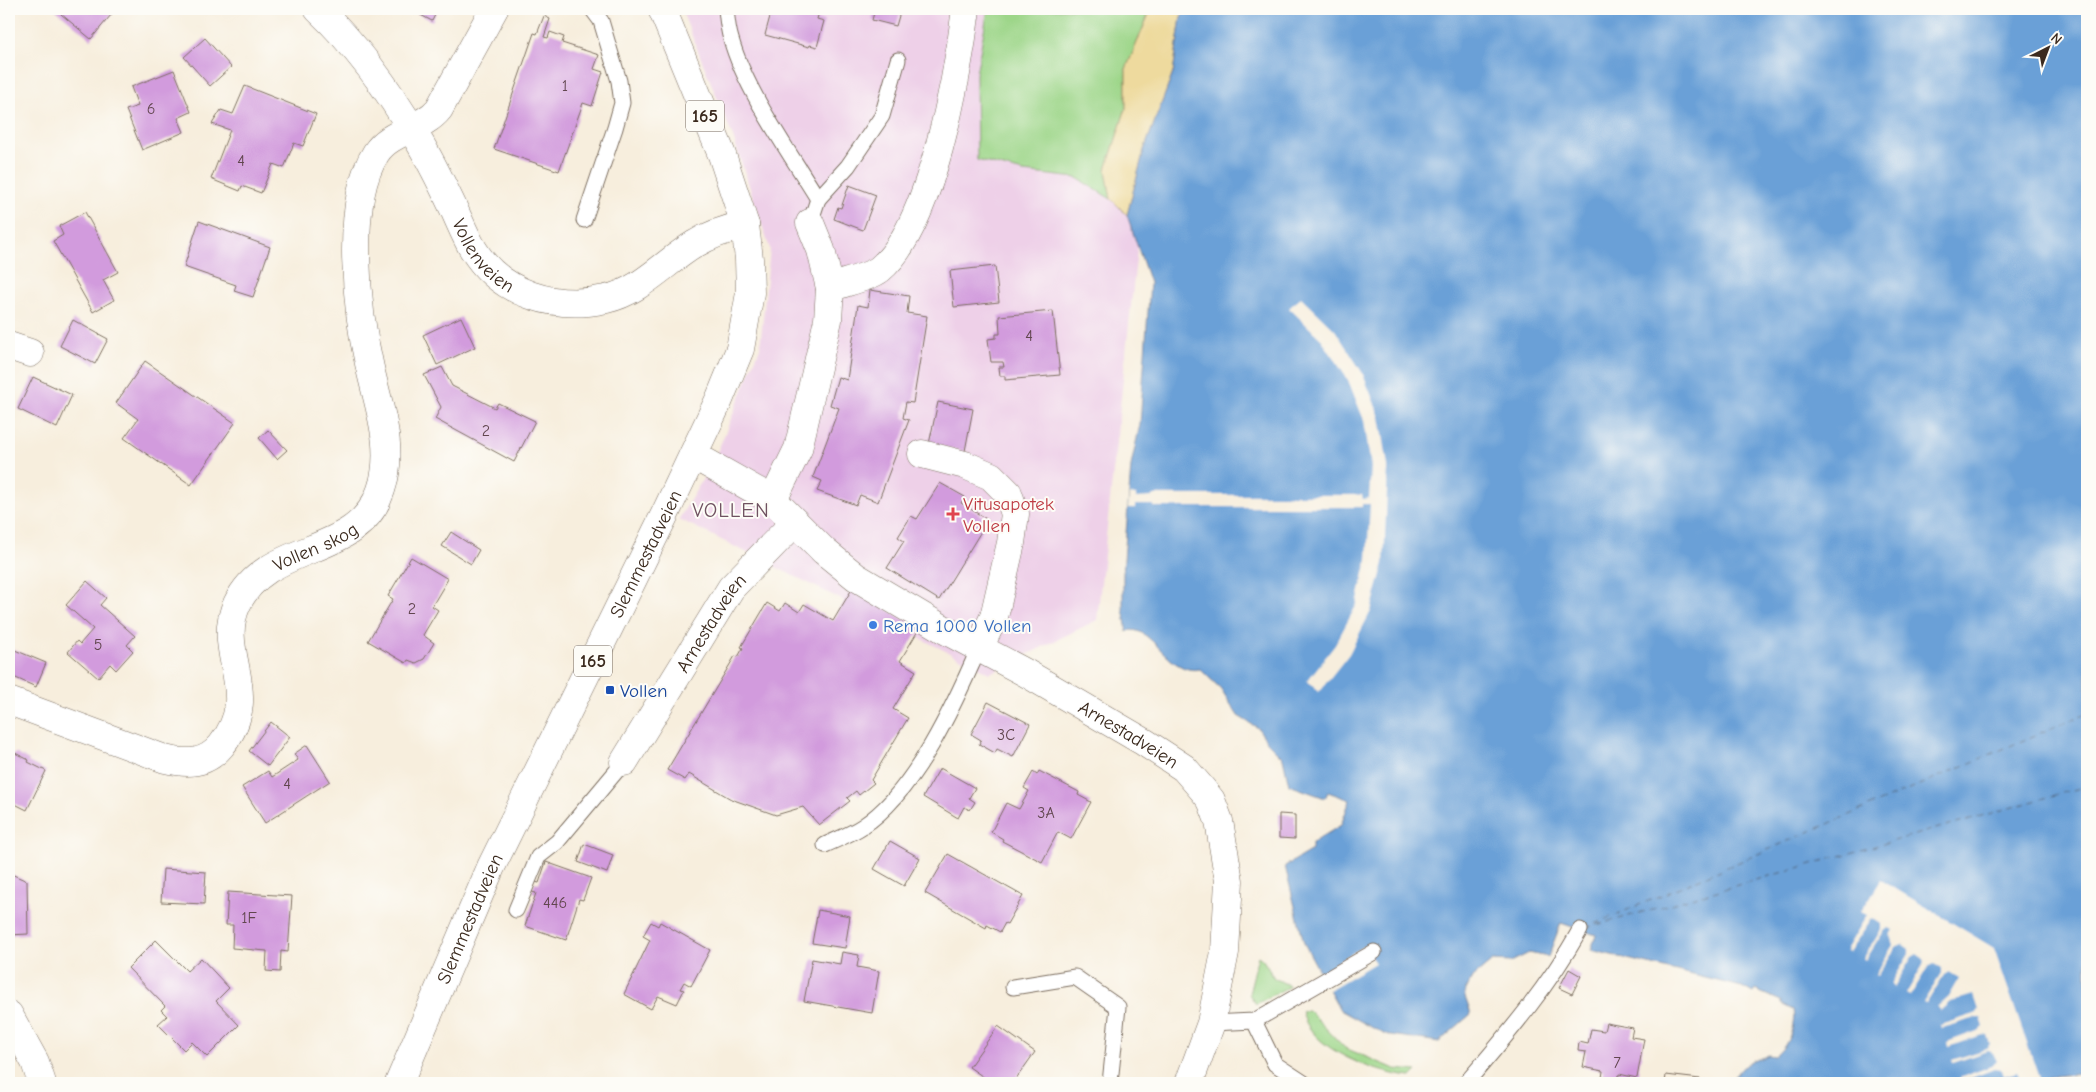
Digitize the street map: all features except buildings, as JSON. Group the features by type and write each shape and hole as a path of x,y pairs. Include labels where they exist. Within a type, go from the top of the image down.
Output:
{"street":[{"name":"Vollenveien","path":"318,9 369,65 411,128 444,187 474,250 498,276 530,296 575,303 618,296 654,274 694,244 720,231 744,225"},
{"name":"Vollen skog","path":"9,701 165,759 179,762 192,764 208,757 225,741 236,718 240,698 230,631 237,603 247,587 269,566 333,541 350,531 366,516 381,491 386,474 386,438 359,312 356,232 363,188 375,154 386,142 426,121 440,109 494,9"},
{"name":"Slemmestadveien","path":"398,1083 491,867 693,455 733,366 745,327 749,306 750,280 744,225 722,155 662,9"},
{"path":"830,288 879,270 894,252 915,217 926,192 955,80 966,9"},
{"path":"773,500 798,450 822,353 828,320 830,288 814,211"},
{"path":"922,454 965,465 991,476 1008,493 1015,514 1011,543 994,617 979,648"},
{"name":"Arnestadveien","path":"693,455 773,500 824,551 856,577 1157,750 1184,768 1211,800 1219,821 1229,881 1225,952 1211,1022 1189,1083"},
{"name":"Arnestadveien","path":"624,762 731,588 795,522"},
{"path":"9,1015 35,1062 42,1083"}],"lane":[{"path":"584,220 616,128 622,103 619,81 601,21 592,9"},
{"path":"726,9 731,40 742,68 814,211 882,116 898,60"},
{"path":"826,845 865,825 896,796 947,720 979,648"},
{"path":"516,910 538,857 557,842 624,762"},
{"path":"1466,1083 1527,1012 1558,968 1580,930"},
{"path":"1211,1022 1254,1021 1374,952"},
{"path":"1013,987 1075,977 1118,1007 1110,1083"},
{"path":"1254,1021 1276,1064 1304,1083"}],"shaded area":[{"path":"681,9 1163,9 1097,620 990,673 679,519 714,460 760,348 770,249 733,137"}],"green space":[{"path":"988,9 1151,9 1126,69 1126,108 1106,170 1111,199 1077,178 1023,172 977,160 976,74"},
{"path":"1258,956 1263,960 1274,978 1290,986 1256,1004 1249,994"},
{"path":"1302,1011 1309,1011 1345,1048 1395,1069 1417,1071 1411,1077 1397,1075 1347,1058 1317,1037 1307,1025"}],"sand":[{"path":"1151,9 1186,9 1181,17 1173,73 1144,150 1127,215 1111,199 1106,170 1126,108 1126,69"}],"water":[{"path":"1186,9 2087,9 2087,1072 2055,1076 2035,1083 1730,1083 1742,1068 1751,1061 1767,1055 1775,1056 1780,1052 1792,1029 1793,1010 1781,1004 1781,1001 1755,990 1753,993 1742,987 1591,950 1596,935 1561,923 1548,957 1529,953 1511,962 1492,961 1472,978 1464,994 1471,1014 1439,1042 1384,1034 1340,1010 1304,943 1285,866 1312,850 1312,843 1341,825 1350,800 1328,792 1325,798 1289,785 1283,758 1268,743 1258,728 1238,716 1221,689 1200,669 1188,669 1178,665 1144,635 1136,631 1127,631 1123,608 1123,574 1131,466 1140,424 1150,283 1127,215 1144,150 1173,73 1181,17"}],"pier":[{"path":"1301,297 1335,330 1362,372 1380,417 1388,466 1384,563 1371,611 1349,654 1319,692 1307,681 1335,645 1357,604 1367,560 1370,504 1362,504 1362,507 1153,507 1153,505 1135,505 1135,508 1128,508 1129,494 1136,495 1136,498 1153,497 1153,495 1362,495 1363,499 1369,498 1371,467 1364,420 1348,380 1322,340 1289,308"},
{"path":"1881,880 1994,948 2040,1081 2022,1083 2017,1072 2003,1076 2001,1070 1994,1069 1961,1082 1959,1078 1992,1066 1997,1061 1993,1053 1987,1051 1953,1063 1952,1060 1986,1049 1990,1045 1987,1036 1982,1035 1948,1047 1947,1042 1984,1027 1981,1018 1976,1018 1941,1028 1940,1025 1975,1014 1978,1010 1973,995 1950,1002 1940,1011 1937,1007 1948,997 1959,978 1949,972 1944,975 1926,1004 1923,1003 1941,973 1941,968 1934,964 1928,967 1910,996 1906,994 1923,965 1924,959 1917,954 1912,957 1894,987 1891,984 1909,954 1909,949 1902,944 1896,947 1877,976 1875,975 1893,945 1890,935 1893,930 1889,928 1884,931 1865,961 1863,959 1881,930 1881,924 1872,918 1849,952 1846,950 1867,915 1861,912"},
{"path":"1364,946 1375,963 1327,991 1318,974"}],"ferry route":[{"path":"1585,928 2087,713"},
{"path":"1586,928 2087,786"}],"place":[{"name":"Vitusapotek Vollen","path":"953,514"},
{"name":"Rema 1000 Vollen","path":"873,625"},
{"name":"Vollen","path":"610,690"}],"district":[{"name":"VOLLEN","path":"731,510"}]}
